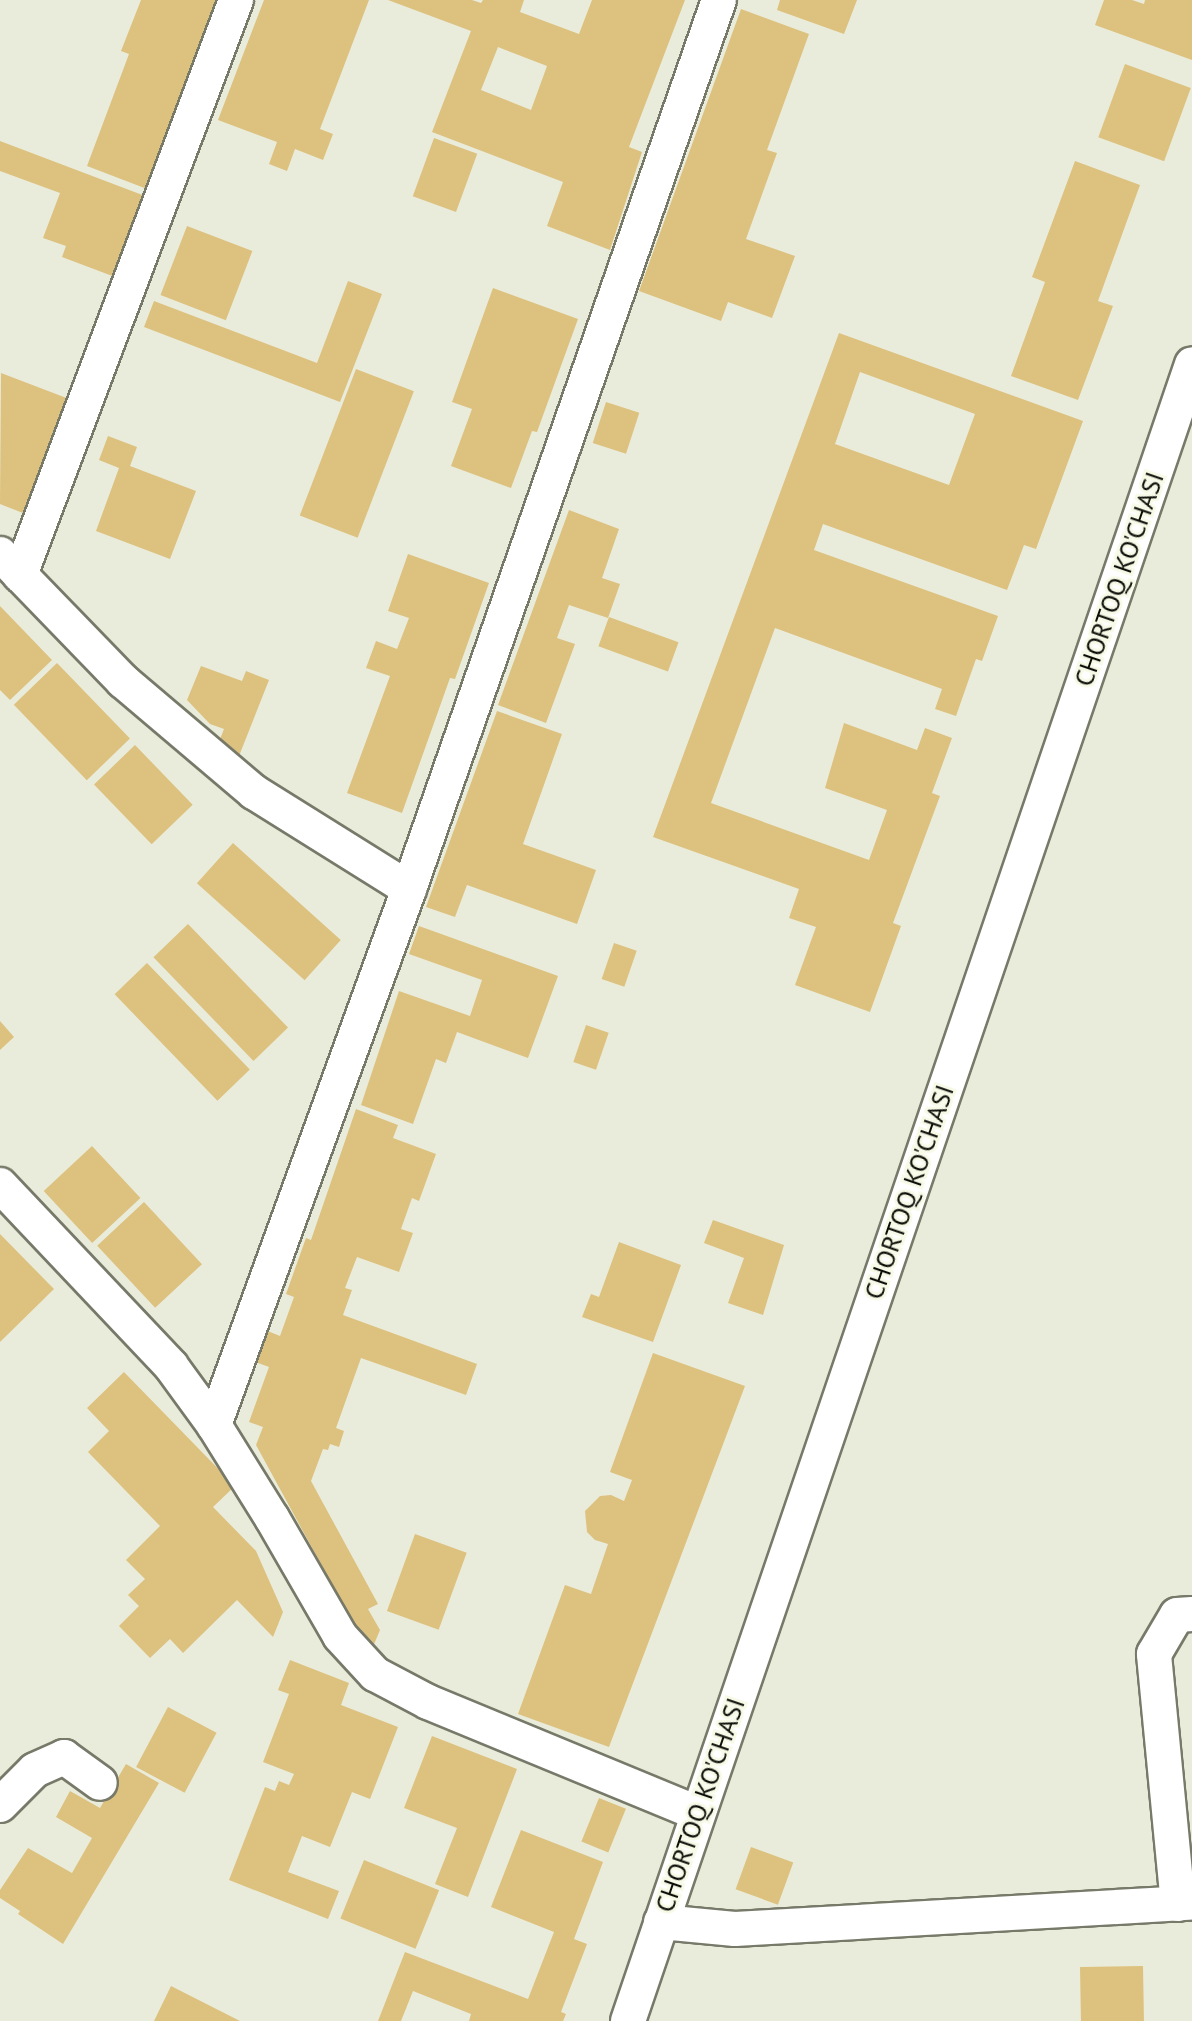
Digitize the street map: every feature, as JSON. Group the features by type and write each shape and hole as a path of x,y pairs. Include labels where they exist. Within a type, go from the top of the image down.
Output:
{"street":[{"path":"236,0 10,565 123,681 254,792 409,889"},
{"path":"214,1425 409,889 719,0"},
{"name":"CHORTOQ KO'CHASI","path":"628,2021 1192,364"},
{"path":"0,1185 171,1366 214,1425 340,1636 375,1674 428,1702 697,1813"},
{"path":"661,1922 735,1929 1185,1903 1154,1654 1177,1615 1192,1614"},
{"path":"0,1805 35,1770 64,1757 100,1783"}],"building":[{"path":"141,0 223,0 147,189 87,166 129,54 121,51"},
{"path":"264,0 369,0 320,129 333,134 323,160 295,149 287,171 269,164 277,142 218,120"},
{"path":"388,0 472,0 481,3 483,0 524,0 520,12 579,34 592,0 685,0 629,147 642,152 610,250 547,226 563,182 432,132 471,31","holes":["498,47 547,66 531,110 481,90"]},
{"path":"780,0 857,0 844,34 777,10"},
{"path":"1104,0 1132,0 1144,4 1145,0 1192,0 1192,60 1095,25"},
{"path":"741,9 809,34 767,150 777,153 746,239 795,256 772,318 728,302 721,321 639,291"},
{"path":"1125,64 1191,88 1164,161 1098,137"},
{"path":"434,138 477,154 456,212 413,196"},
{"path":"0,141 153,199 115,277 62,257 66,246 43,238 60,193 0,171"},
{"path":"1075,161 1140,185 1098,301 1113,306 1078,400 1011,376 1045,282 1032,277"},
{"path":"187,226 252,251 226,320 160,295"},
{"path":"348,281 382,294 340,402 144,327 154,301 317,363"},
{"path":"493,288 578,319 537,432 532,431 511,488 451,466 472,409 452,402"},
{"path":"839,333 1083,421 1036,549 1024,545 1007,590 823,524 814,550 998,616 982,661 976,659 956,716 935,709 942,689 775,628 711,803 869,860 887,810 825,788 844,723 917,750 925,728 952,738 932,793 940,796 893,923 901,926 870,1012 795,985 816,927 789,918 799,889 653,837","holes":["860,372 975,414 949,485 835,444"]},
{"path":"356,369 414,391 358,538 300,516"},
{"path":"1,373 77,402 33,517 0,504"},
{"path":"606,402 639,413 626,454 593,443"},
{"path":"108,436 137,447 130,466 196,491 170,559 96,531 119,468 99,460"},
{"path":"569,510 619,529 602,578 620,584 608,618 569,605 557,638 575,644 546,723 498,705"},
{"path":"408,554 489,583 455,679 450,678 402,813 347,793 390,676 366,668 376,641 397,649 409,618 388,611"},
{"path":"0,606 52,660 10,700 0,690"},
{"path":"609,617 679,642 668,671 598,646"},
{"path":"57,663 130,739 87,780 14,705"},
{"path":"201,666 242,681 246,671 269,680 239,756 217,747 224,729 210,724 187,700"},
{"path":"497,711 562,734 523,844 596,870 577,924 467,885 455,917 426,907"},
{"path":"135,745 193,805 152,844 94,785"},
{"path":"233,843 341,940 305,980 197,883"},
{"path":"188,924 288,1028 254,1061 153,957"},
{"path":"419,926 558,976 528,1058 457,1032 446,1063 436,1059 413,1124 361,1105 399,991 470,1016 482,980 409,954"},
{"path":"614,943 637,951 624,987 602,979"},
{"path":"147,963 250,1069 217,1101 115,994"},
{"path":"0,1021 14,1037 0,1050"},
{"path":"586,1025 609,1033 596,1070 573,1062"},
{"path":"356,1109 398,1125 393,1138 436,1154 419,1201 412,1198 401,1229 413,1233 399,1272 357,1257 345,1288 352,1290 343,1315 477,1364 466,1395 361,1358 336,1428 344,1431 339,1447 330,1444 328,1450 323,1449 311,1481 378,1604 368,1609 380,1630 370,1654 256,1445 263,1427 249,1422 269,1367 253,1361 265,1330 280,1336 294,1297 286,1294 306,1238 311,1240"},
{"path":"92,1146 140,1198 92,1243 44,1191"},
{"path":"144,1202 202,1264 155,1308 97,1246"},
{"path":"713,1220 784,1245 763,1315 728,1303 744,1258 704,1243"},
{"path":"0,1234 54,1289 0,1342"},
{"path":"619,1242 681,1265 653,1342 582,1317 591,1294 599,1297"},
{"path":"653,1353 745,1386 609,1747 518,1714 565,1585 591,1594 608,1544 595,1540 587,1532 585,1511 600,1496 611,1495 624,1501 632,1480 610,1472"},
{"path":"124,1372 235,1486 213,1507 256,1551 283,1612 273,1637 237,1600 183,1653 170,1639 150,1658 119,1626 139,1606 128,1595 145,1579 126,1560 160,1526 88,1452 109,1431 87,1408"},
{"path":"415,1534 467,1553 439,1630 387,1611"},
{"path":"290,1660 349,1683 341,1705 398,1727 370,1799 352,1792 330,1847 302,1836 288,1872 339,1891 328,1919 229,1880 265,1787 275,1791 279,1781 289,1785 294,1774 263,1762 289,1694 278,1690"},
{"path":"168,1707 217,1733 185,1793 136,1767"},
{"path":"432,1736 517,1769 468,1897 435,1884 457,1828 404,1808"},
{"path":"126,1764 159,1783 63,1944 18,1914 20,1911 0,1898 0,1890 28,1848 72,1873 92,1838 56,1817 70,1791 100,1808"},
{"path":"599,1798 626,1809 608,1852 581,1842"},
{"path":"521,1830 603,1862 574,1939 587,1944 561,2012 566,2014 563,2021 469,2021 471,2014 413,1991 401,2021 378,2021 405,1952 528,1999 554,1932 491,1907"},
{"path":"751,1847 793,1862 778,1905 736,1889"},
{"path":"364,1860 439,1890 416,1949 340,1918"},
{"path":"1143,1966 1144,2021 1081,2021 1080,1967"},
{"path":"171,1986 240,2021 154,2021"}]}
